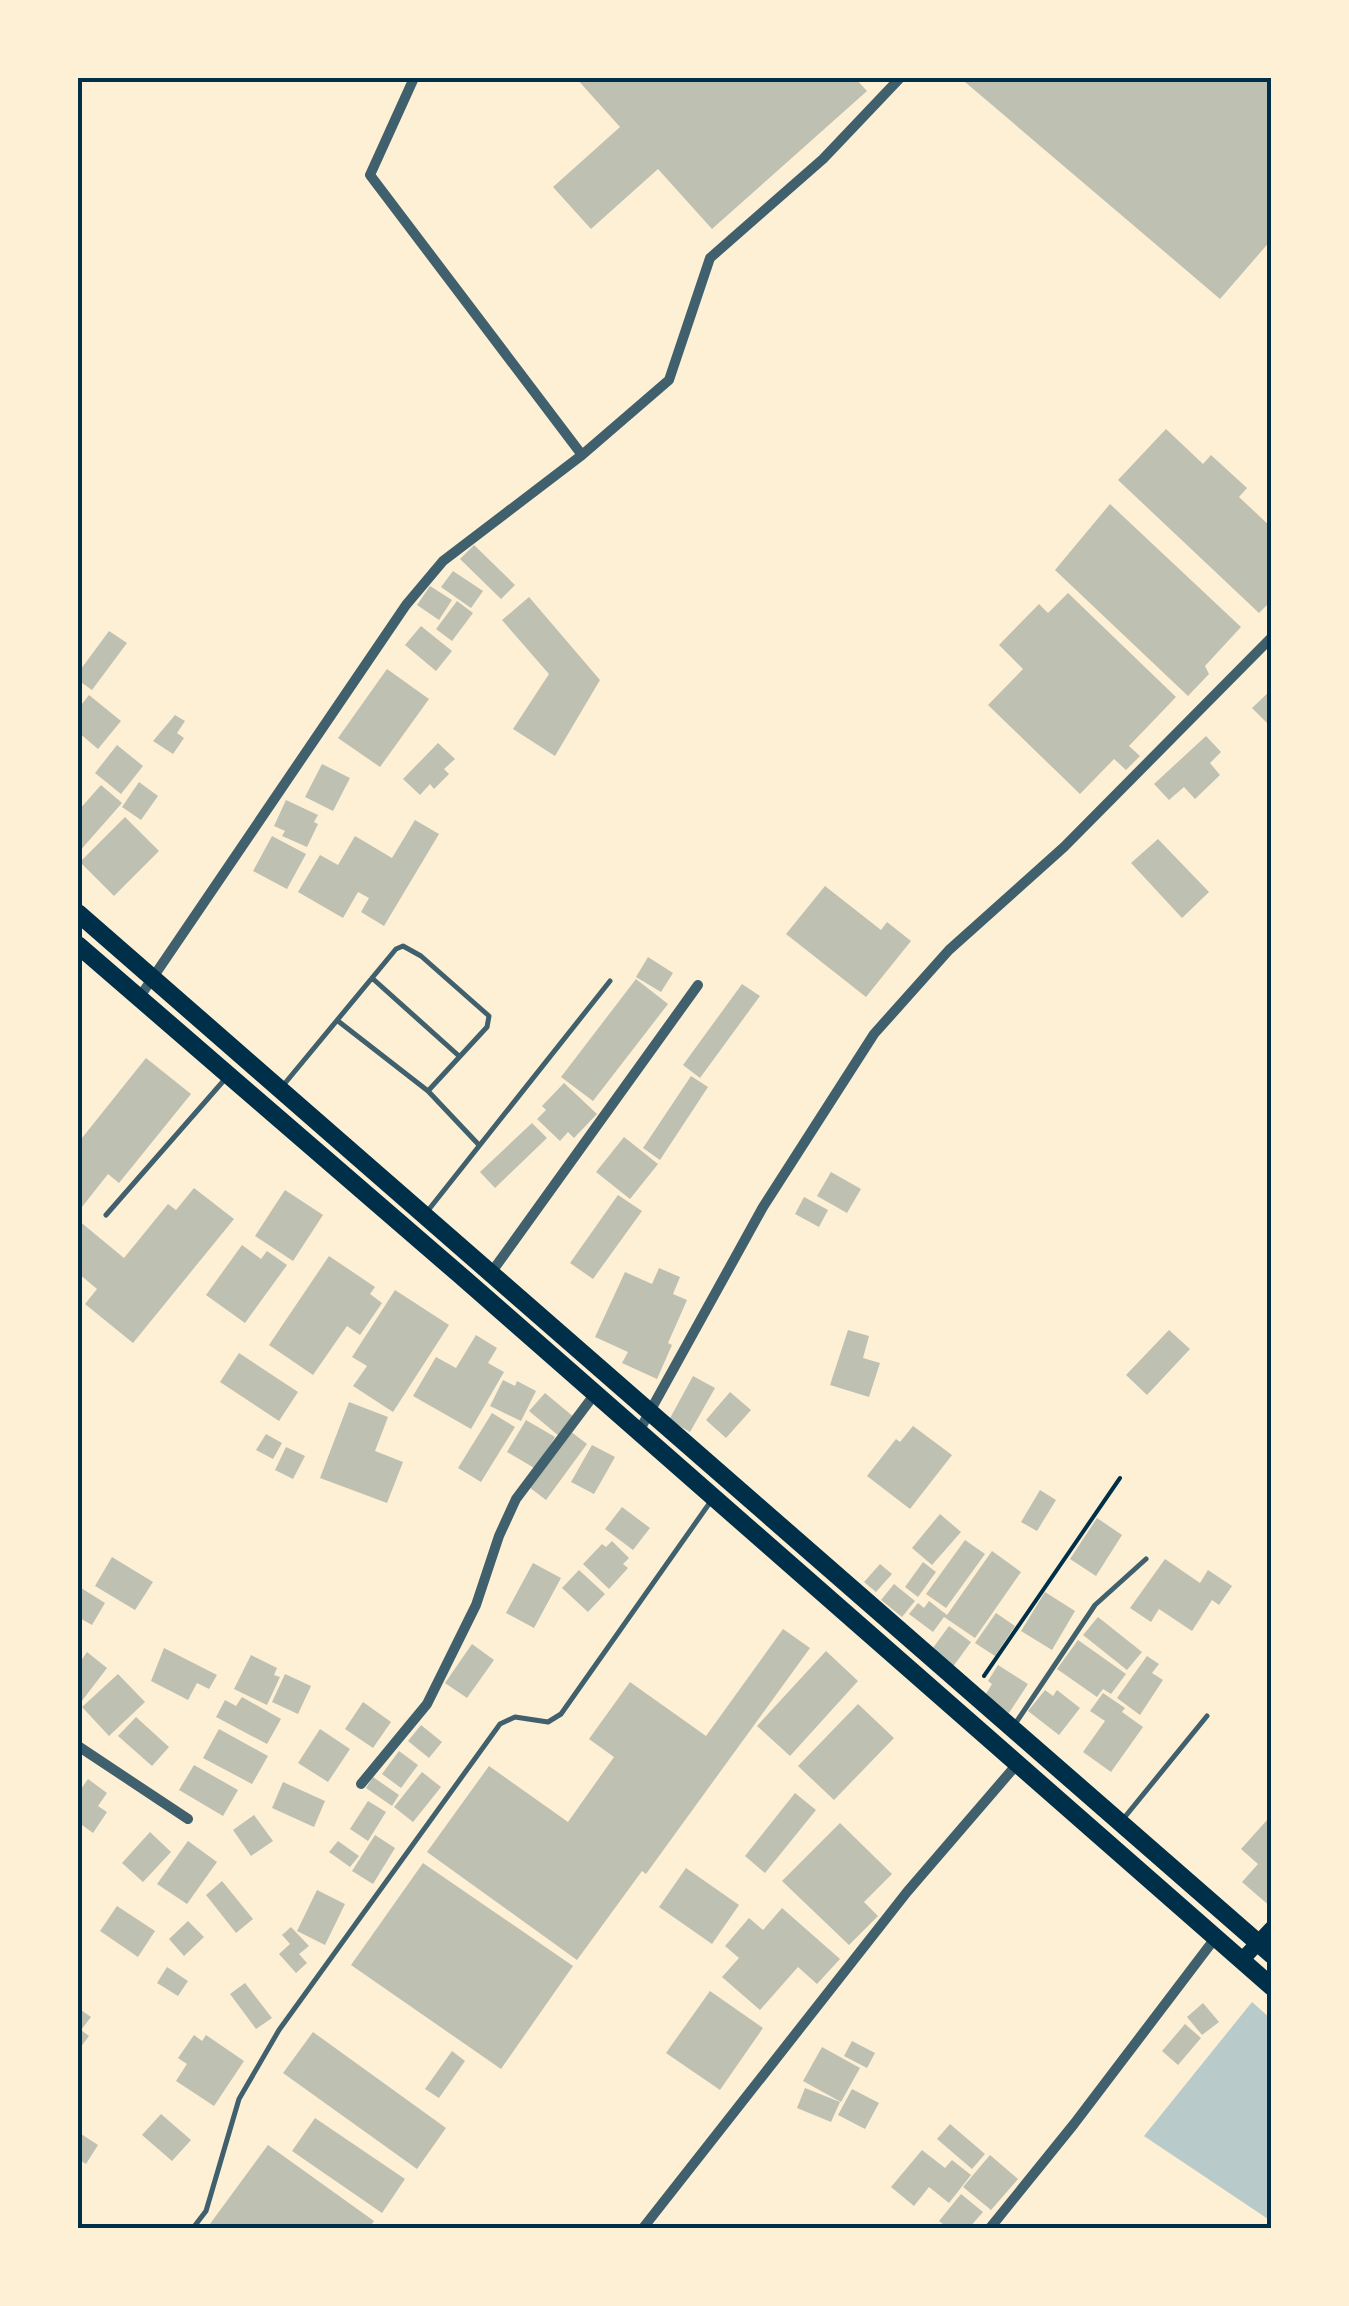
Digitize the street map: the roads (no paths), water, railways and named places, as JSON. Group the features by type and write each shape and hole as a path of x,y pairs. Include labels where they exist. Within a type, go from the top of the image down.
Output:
{"highway":[{"path":"78,914 1265,1949"},
{"path":"78,946 1272,1987"}],"main road":[{"path":"1241,1961 1265,1949 1272,1928"}],"street":[{"path":"414,78 370,175 582,454"},
{"path":"139,998 406,605 443,561 582,454 669,380 710,258 823,159 900,78"},
{"path":"637,1434 763,1207 874,1034 948,950 1064,847 1272,636"},
{"path":"491,1273 698,986"},
{"path":"361,1784 427,1704 469,1621 516,1499 594,1395"},
{"path":"78,1746 188,1819"},
{"path":"643,2228 907,1892 1018,1764"},
{"path":"990,2228 1216,1937"}],"lane":[{"path":"280,1090 396,949 403,946 421,956 489,1016 487,1027 428,1091"},
{"path":"372,978 460,1057"},
{"path":"424,1215 610,981"},
{"path":"338,1021 428,1091 480,1145"},
{"path":"106,1215 228,1075"},
{"path":"193,2228 206,2211 239,2099 279,2030 500,1724 514,1716 548,1722 561,1714 712,1499"},
{"path":"1012,1727 1095,1605 1146,1559"},
{"path":"1120,1822 1207,1716"}]}
